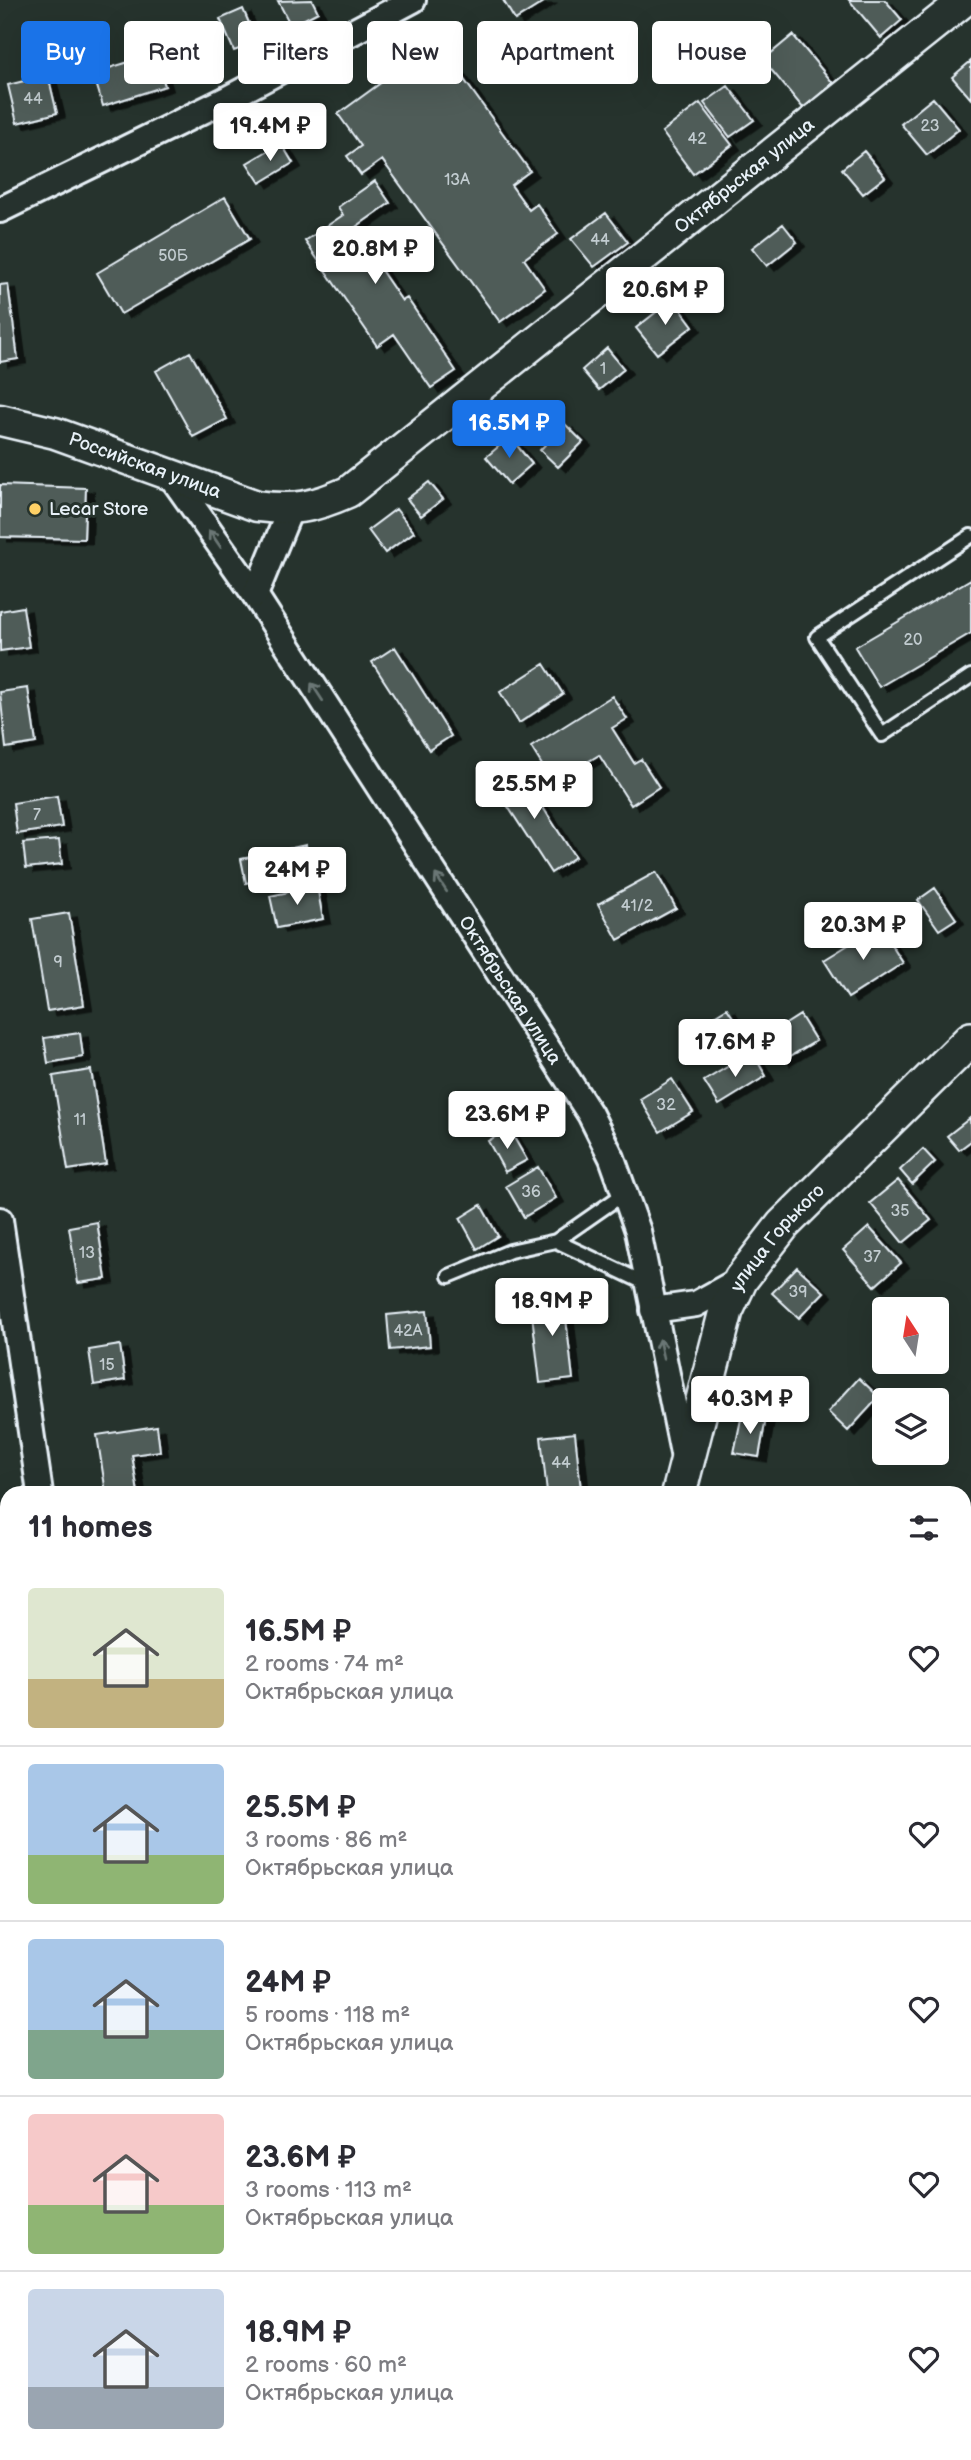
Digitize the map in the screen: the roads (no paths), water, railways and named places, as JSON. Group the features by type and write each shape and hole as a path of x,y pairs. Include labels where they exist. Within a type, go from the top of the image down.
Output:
{"main road":[{"name":"улица Горького","path":"682,1478 726,1311 741,1279 783,1225 971,1039"}],"street":[{"path":"0,210 225,100 414,0"},
{"name":"Октябрьская улица","path":"290,510 319,505 348,492 965,0"},
{"name":"Российская улица","path":"0,420 55,433 257,506 290,510"},
{"name":"Октябрьская улица","path":"171,476 255,595 590,1114 612,1158 638,1231 682,1478"},
{"path":"255,595 290,510"},
{"path":"0,1220 39,1486"},
{"path":"653,1310 696,1304 741,1279"}],"lane":[{"path":"971,536 817,637 882,735 971,676"},
{"path":"449,1276 510,1251 556,1241 625,1193"},
{"path":"556,1241 649,1284"}],"place":[{"name":"Lecar Store","path":"35,509"}]}
